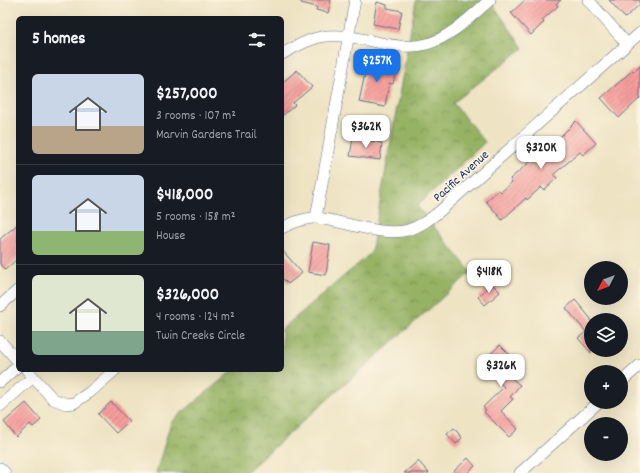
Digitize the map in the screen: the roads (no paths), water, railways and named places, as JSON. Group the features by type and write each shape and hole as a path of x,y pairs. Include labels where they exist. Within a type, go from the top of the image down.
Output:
{"street":[{"path":"316,218 355,0"},
{"path":"284,53 298,45 326,36 349,37 409,47 428,44 446,35 490,0"},
{"path":"588,0 627,44"},
{"name":"Pacific Avenue","path":"284,227 291,223 316,218 392,232 408,230 426,222 446,206 640,33"},
{"path":"0,306 16,292"},
{"path":"0,341 16,358"},
{"path":"628,376 640,365"},
{"path":"0,382 16,368"},
{"path":"0,406 30,373 53,399 66,404 74,403 90,392 113,372"},
{"path":"520,473 591,409"},
{"path":"0,468 5,473"}]}
